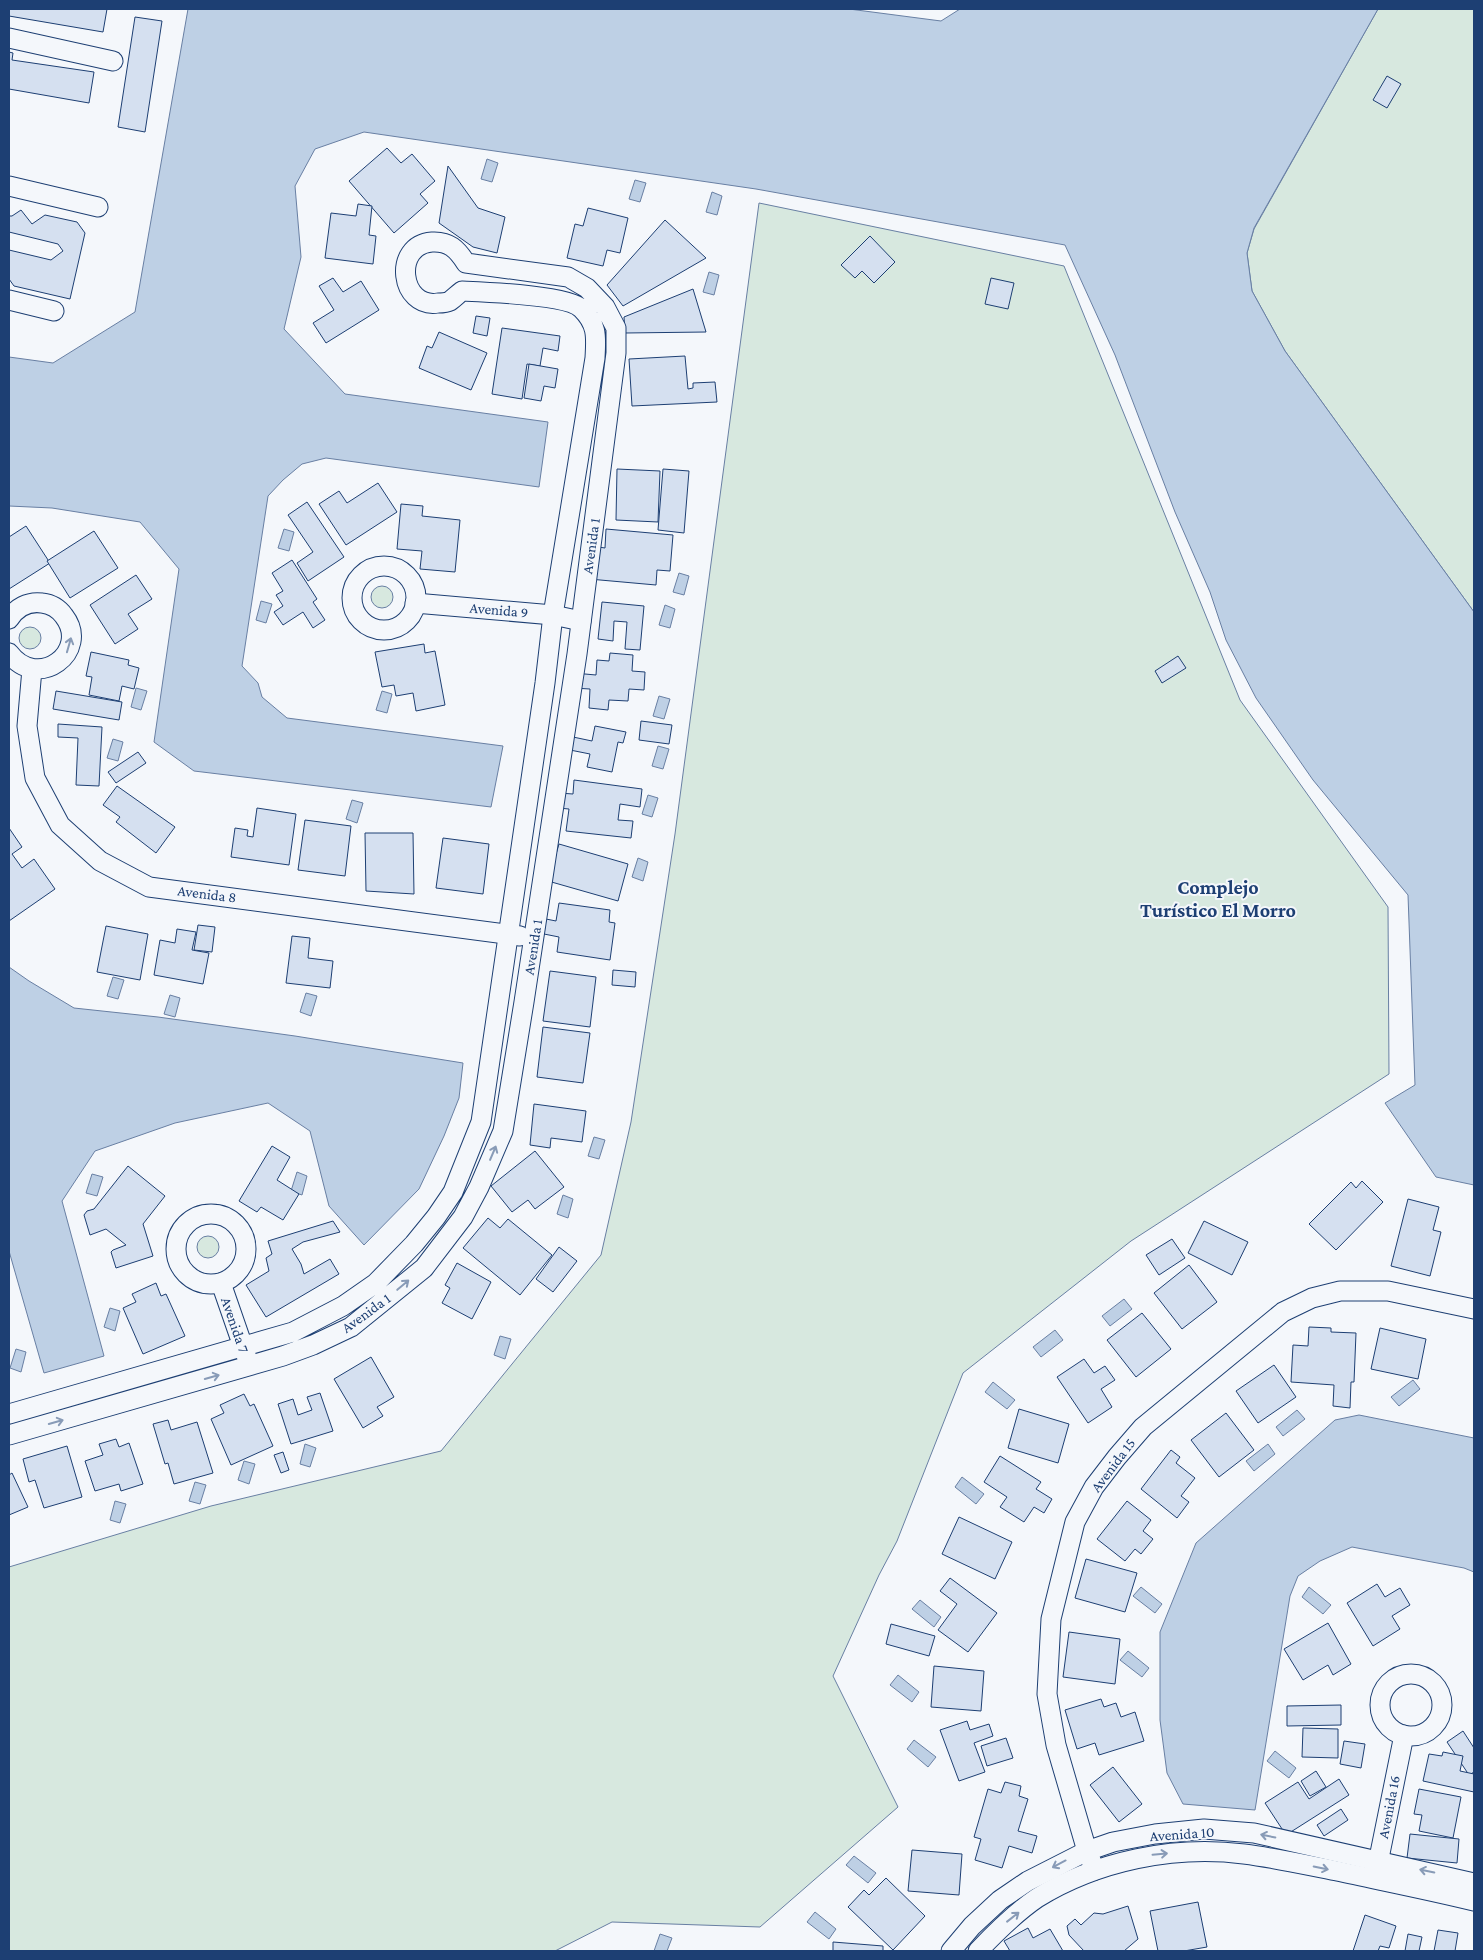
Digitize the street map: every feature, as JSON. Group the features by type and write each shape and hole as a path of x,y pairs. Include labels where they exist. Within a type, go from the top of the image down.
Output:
{"street":[{"path":"9,38 113,61"},
{"path":"9,186 98,207"},
{"path":"442,241 457,248 466,263 466,277 462,291 448,302 432,304 416,298 406,284 404,267 411,252 425,242 442,241"},
{"name":"Avenida 1","path":"9,1435 249,1366 314,1345 351,1327 424,1268 463,1217 479,1187 503,1131 534,938 581,620 616,353 616,328 605,307 588,288 568,277 466,263"},
{"name":"Avenida 1","path":"9,1414 293,1332 343,1306 376,1283 414,1244 453,1192 481,1122 545,683 553,615 595,358 596,333 591,320 581,307 562,301 501,292 462,291"},
{"path":"9,300 54,311"},
{"path":"576,471 600,476"},
{"path":"9,619 16,610 34,602 52,606 66,618 70,627 71,637 66,655 51,667 32,669 15,661 9,653"},
{"name":"Avenida 9","path":"416,603 553,615 581,620"},
{"name":"Avenida 8","path":"32,669 27,726 35,778 60,824 100,861 149,887 509,933 534,938"},
{"path":"535,746 562,751"},
{"path":"459,1176 479,1187"},
{"name":"Avenida 7","path":"221,1283 249,1366"},
{"name":"Avenida 15","path":"1095,1870 1087,1851 1056,1744 1047,1694 1053,1610 1075,1522 1094,1487 1116,1457 1143,1427 1283,1312 1312,1298 1340,1291 1388,1291 1474,1309"},
{"name":"Avenida 16","path":"1375,1879 1404,1735"},
{"path":"1201,1852 1204,1829"},
{"name":"Avenida 10","path":"951,1951 972,1926 1000,1900 1028,1882 1087,1851 1113,1842 1155,1834 1204,1829 1254,1833 1474,1882"},
{"name":"Avenida 10","path":"978,1951 1000,1927 1037,1899 1095,1870 1154,1854 1201,1852 1243,1854 1375,1879 1474,1901"}],"shaded area":[{"path":"1378,9 1474,9 1474,612 1285,351 1252,291 1247,253 1254,229"},
{"path":"759,203 1064,266 1240,700 1388,907 1389,1074 1131,1241 963,1373 897,1541 879,1575 833,1676 898,1807 760,1927 612,1922 555,1951 9,1951 9,1567 211,1506 441,1451 601,1255 631,1122 675,834"},
{"path":"378,586 386,586 393,593 393,601 386,608 378,608 371,601 371,593"},
{"path":"26,627 34,627 41,634 41,642 34,649 26,649 19,642 19,634"},
{"path":"204,1236 212,1236 219,1243 219,1251 212,1258 204,1258 197,1251 197,1243"}],"water":[{"path":"188,9 849,9 941,21 960,9 1378,9 1254,228 1247,253 1252,291 1285,351 1474,612 1474,1185 1436,1177 1385,1103 1415,1085 1408,895 1313,780 1256,698 1226,640 1210,592 1175,512 1115,355 1065,245 756,189 364,132 315,149 295,186 301,257 284,329 345,394 548,422 539,487 326,458 302,464 268,496 242,666 258,683 262,697 287,718 503,746 491,807 194,771 154,742 179,569 140,522 52,508 9,506 9,357 53,363 135,312"},
{"path":"487,159 498,163 492,182 481,179"},
{"path":"635,180 646,183 640,202 629,199"},
{"path":"712,192 722,196 717,215 706,212"},
{"path":"709,272 719,275 714,295 703,292"},
{"path":"284,529 294,532 289,551 278,548"},
{"path":"679,573 689,576 684,595 673,592"},
{"path":"261,601 272,604 266,623 256,620"},
{"path":"665,605 675,609 670,628 659,625"},
{"path":"136,688 147,691 141,710 131,707"},
{"path":"382,691 392,694 387,713 376,710"},
{"path":"659,696 670,699 664,719 653,716"},
{"path":"113,739 123,742 118,761 107,758"},
{"path":"658,746 669,749 663,769 652,766"},
{"path":"648,795 658,798 652,817 642,814"},
{"path":"352,800 363,803 357,823 346,819"},
{"path":"638,858 648,862 643,881 632,877"},
{"path":"9,967 74,1008 158,1017 295,1036 463,1063 459,1098 444,1136 419,1189 364,1245 329,1206 310,1131 268,1103 175,1123 95,1151 62,1201 104,1356 44,1373 9,1251"},
{"path":"113,977 124,980 118,999 107,996"},
{"path":"306,993 317,996 311,1016 300,1012"},
{"path":"170,995 180,998 175,1017 164,1014"},
{"path":"594,1137 605,1140 599,1159 588,1156"},
{"path":"297,1172 307,1176 302,1195 291,1191"},
{"path":"92,1174 103,1177 97,1196 86,1193"},
{"path":"563,1195 573,1199 568,1218 557,1214"},
{"path":"1124,1299 1132,1309 1110,1326 1102,1316"},
{"path":"110,1308 120,1311 115,1331 104,1327"},
{"path":"1055,1330 1063,1340 1041,1357 1033,1347"},
{"path":"500,1336 511,1339 505,1359 494,1355"},
{"path":"16,1349 26,1352 21,1372 10,1368"},
{"path":"1413,1380 1420,1389 1399,1406 1391,1397"},
{"path":"993,1382 1015,1400 1007,1409 985,1392"},
{"path":"1297,1410 1305,1419 1283,1436 1276,1427"},
{"path":"1359,1415 1474,1438 1474,1572 1464,1568 1352,1547 1320,1561 1298,1576 1290,1596 1255,1810 1183,1804 1167,1773 1160,1720 1160,1632 1196,1543 1335,1420"},
{"path":"305,1444 316,1448 310,1467 300,1464"},
{"path":"1268,1444 1275,1454 1254,1471 1246,1461"},
{"path":"244,1461 255,1464 249,1484 238,1480"},
{"path":"962,1477 984,1494 976,1504 955,1487"},
{"path":"195,1482 206,1485 200,1504 189,1501"},
{"path":"115,1501 126,1504 120,1523 110,1520"},
{"path":"1141,1587 1162,1604 1155,1613 1133,1596"},
{"path":"1309,1587 1331,1605 1323,1614 1302,1597"},
{"path":"920,1600 941,1617 934,1627 912,1609"},
{"path":"1128,1651 1149,1668 1142,1677 1120,1660"},
{"path":"898,1675 919,1692 912,1702 890,1685"},
{"path":"914,1740 936,1757 928,1767 907,1749"},
{"path":"1275,1751 1296,1768 1289,1778 1267,1761"},
{"path":"854,1856 876,1873 868,1883 846,1865"},
{"path":"815,1912 836,1929 829,1939 807,1922"},
{"path":"660,1934 672,1938 667,1951 654,1951"}],"building":[{"path":"9,9 107,9 103,32 9,16"},
{"path":"135,17 162,21 145,132 118,127"},
{"path":"9,52 13,53 12,60 94,72 89,103 9,89"},
{"path":"1387,76 1401,84 1387,108 1373,100"},
{"path":"387,148 401,163 412,154 435,181 420,194 428,203 394,233 349,181"},
{"path":"448,166 478,208 505,217 497,253 473,247 439,223"},
{"path":"358,204 372,206 369,235 376,236 373,264 325,258 331,213 356,216"},
{"path":"588,208 628,218 620,253 607,250 603,266 567,258 575,224 583,226"},
{"path":"21,210 32,224 45,215 77,222 85,233 70,299 14,286 9,279 9,250 51,260 63,251 58,244 9,232 9,216"},
{"path":"665,220 706,258 623,306 607,285"},
{"path":"870,236 895,262 874,283 862,271 855,278 841,265"},
{"path":"333,278 343,292 361,281 379,310 326,343 313,323 334,310 319,286"},
{"path":"991,278 1014,283 1008,309 985,304"},
{"path":"693,289 706,332 625,333 624,317"},
{"path":"476,316 490,318 487,336 473,333"},
{"path":"502,328 560,336 558,351 543,348 540,366 527,364 522,399 492,394"},
{"path":"439,332 487,353 471,390 419,368 427,346 432,348"},
{"path":"685,356 688,389 693,388 693,383 715,382 717,402 632,406 629,359"},
{"path":"529,364 558,369 555,388 544,386 541,401 524,398"},
{"path":"617,469 660,471 658,522 616,520"},
{"path":"663,469 689,471 684,533 658,530"},
{"path":"378,483 397,512 346,545 319,504 339,491 347,503"},
{"path":"307,502 344,557 308,581 297,563 313,552 288,515"},
{"path":"401,504 423,506 422,516 460,520 455,572 420,569 422,551 397,549"},
{"path":"26,526 50,563 9,589 9,537"},
{"path":"606,529 673,535 670,571 657,570 656,585 589,579 592,546 605,548"},
{"path":"94,531 118,568 70,598 47,561"},
{"path":"292,560 317,599 313,602 325,620 313,628 303,612 283,625 274,612 283,606 276,595 283,591 272,573"},
{"path":"136,575 152,599 128,614 138,629 115,644 90,605"},
{"path":"602,602 644,606 640,650 625,649 627,622 614,621 613,641 598,639"},
{"path":"424,644 425,653 435,651 445,705 416,711 413,693 396,696 394,685 382,687 375,652"},
{"path":"91,652 129,660 128,665 139,668 134,689 122,686 119,701 89,695 92,677 86,676"},
{"path":"610,653 633,655 632,671 645,672 644,690 629,689 628,701 609,700 608,710 589,708 590,689 573,688 574,673 596,675 597,660 609,661"},
{"path":"1178,656 1186,668 1162,683 1155,671"},
{"path":"56,691 122,702 119,720 53,709"},
{"path":"641,721 672,725 669,744 639,740"},
{"path":"58,724 102,727 99,786 76,785 78,738 58,737"},
{"path":"595,726 626,732 623,743 618,742 612,772 587,767 590,754 570,750 573,737 592,741"},
{"path":"138,752 146,763 116,783 108,772"},
{"path":"574,780 642,789 640,807 620,804 618,820 633,821 631,838 566,831 569,809 558,808 559,793 573,794"},
{"path":"117,786 175,827 156,853 116,822 120,817 103,805"},
{"path":"257,808 296,814 289,865 231,857 235,828 248,830 247,836 253,837"},
{"path":"305,820 351,826 345,876 298,870"},
{"path":"9,828 22,847 12,854 22,868 34,859 55,889 9,921"},
{"path":"365,833 413,833 414,894 366,891"},
{"path":"443,838 489,844 483,894 436,888"},
{"path":"559,844 628,864 618,901 548,881"},
{"path":"559,903 610,910 609,922 615,923 610,960 557,952 559,937 544,934 546,919 556,921"},
{"path":"198,925 215,927 212,952 194,950"},
{"path":"106,926 148,934 140,980 97,972"},
{"path":"177,929 196,932 192,950 209,953 203,984 154,975 160,940 175,943"},
{"path":"292,936 310,938 308,958 333,961 330,988 286,983"},
{"path":"613,970 636,972 635,987 612,985"},
{"path":"550,971 596,977 590,1027 543,1021"},
{"path":"543,1027 590,1033 583,1083 537,1077"},
{"path":"534,1104 586,1111 582,1142 551,1138 550,1148 530,1145"},
{"path":"272,1146 290,1157 277,1180 299,1194 283,1220 261,1207 257,1212 239,1201"},
{"path":"535,1151 564,1187 535,1209 528,1200 512,1212 491,1186"},
{"path":"128,1166 165,1196 143,1224 153,1256 116,1268 111,1252 126,1245 106,1229 90,1235 84,1215 87,1211 94,1209"},
{"path":"1362,1181 1383,1202 1336,1250 1309,1224 1351,1182 1356,1188"},
{"path":"1408,1199 1439,1207 1433,1230 1441,1232 1430,1276 1391,1266"},
{"path":"488,1218 500,1228 508,1219 552,1255 520,1295 463,1248"},
{"path":"333,1221 340,1232 303,1242 292,1249 301,1264 304,1274 330,1259 339,1274 266,1317 246,1285 269,1271 266,1258 272,1254 268,1241"},
{"path":"1204,1221 1248,1242 1232,1275 1188,1253"},
{"path":"1172,1239 1185,1258 1159,1275 1146,1255"},
{"path":"559,1247 577,1261 553,1292 536,1279"},
{"path":"457,1263 491,1282 472,1319 442,1303 450,1288 445,1285"},
{"path":"1189,1265 1217,1302 1182,1329 1154,1293"},
{"path":"156,1283 161,1296 166,1294 185,1336 143,1354 123,1308 136,1302 132,1294"},
{"path":"1142,1313 1171,1349 1136,1377 1107,1340"},
{"path":"1309,1327 1331,1328 1331,1332 1356,1333 1354,1382 1351,1382 1350,1408 1333,1406 1334,1385 1291,1382 1293,1345 1308,1346"},
{"path":"1380,1328 1426,1339 1418,1379 1371,1369"},
{"path":"371,1357 394,1397 377,1407 383,1416 363,1428 334,1379"},
{"path":"1084,1359 1094,1373 1105,1366 1115,1380 1101,1389 1112,1407 1088,1423 1057,1377"},
{"path":"1274,1365 1296,1397 1258,1423 1236,1391"},
{"path":"320,1393 333,1431 291,1444 278,1404 293,1399 298,1415 312,1410 307,1397"},
{"path":"244,1394 250,1406 254,1404 273,1446 231,1465 211,1419 224,1413 220,1405"},
{"path":"1019,1409 1069,1424 1058,1463 1008,1448"},
{"path":"1226,1413 1254,1450 1219,1477 1191,1440"},
{"path":"168,1420 171,1430 197,1422 213,1473 174,1484 168,1463 165,1464 153,1424"},
{"path":"116,1439 119,1447 129,1443 143,1484 121,1491 119,1484 95,1491 85,1461 103,1455 99,1444"},
{"path":"67,1446 82,1497 44,1508 35,1480 29,1482 23,1459"},
{"path":"1171,1450 1180,1457 1176,1463 1195,1478 1181,1496 1189,1502 1177,1518 1141,1489"},
{"path":"283,1452 289,1470 281,1473 274,1455"},
{"path":"1000,1456 1041,1482 1036,1489 1052,1499 1044,1513 1034,1507 1024,1522 1000,1507 1007,1497 984,1482"},
{"path":"12,1473 28,1507 9,1515 9,1475"},
{"path":"1127,1501 1151,1520 1143,1531 1153,1539 1141,1554 1135,1549 1125,1561 1097,1539"},
{"path":"959,1517 1012,1542 995,1579 942,1554"},
{"path":"1086,1559 1137,1573 1125,1612 1075,1598"},
{"path":"950,1578 997,1613 968,1652 938,1630 957,1604 940,1591"},
{"path":"1377,1584 1385,1597 1400,1588 1410,1605 1392,1616 1400,1629 1373,1646 1347,1603"},
{"path":"1328,1623 1351,1664 1333,1675 1328,1665 1303,1680 1284,1649"},
{"path":"891,1624 935,1636 929,1656 886,1644"},
{"path":"1069,1632 1120,1639 1115,1684 1063,1677"},
{"path":"934,1666 984,1671 981,1711 931,1707"},
{"path":"1101,1699 1104,1707 1116,1703 1121,1717 1135,1712 1144,1741 1099,1755 1095,1743 1077,1749 1065,1710"},
{"path":"1341,1705 1341,1725 1287,1726 1287,1706"},
{"path":"967,1721 970,1730 989,1724 993,1736 974,1743 985,1772 959,1781 940,1730"},
{"path":"1303,1728 1338,1729 1338,1758 1302,1757"},
{"path":"1463,1731 1474,1748 1474,1772 1469,1775 1447,1742"},
{"path":"1006,1738 1013,1758 987,1766 981,1746"},
{"path":"1344,1741 1365,1744 1361,1768 1340,1764"},
{"path":"1443,1752 1463,1756 1460,1771 1474,1774 1474,1792 1423,1781 1429,1754 1442,1756"},
{"path":"1113,1767 1142,1804 1119,1822 1090,1785"},
{"path":"1316,1771 1326,1787 1310,1796 1301,1781"},
{"path":"1339,1779 1349,1795 1286,1835 1265,1803 1298,1782 1309,1799"},
{"path":"1005,1782 1021,1786 1019,1796 1028,1799 1018,1831 1037,1836 1032,1853 1009,1846 1002,1868 975,1860 981,1839 974,1837 988,1789 1001,1793"},
{"path":"1419,1789 1461,1797 1453,1838 1419,1831 1422,1815 1414,1814"},
{"path":"1341,1809 1348,1820 1324,1836 1317,1825"},
{"path":"1410,1834 1459,1839 1457,1863 1407,1858"},
{"path":"912,1850 962,1854 959,1895 908,1891"},
{"path":"886,1878 925,1916 893,1950 848,1907 864,1890 869,1895"},
{"path":"1198,1902 1207,1947 1184,1951 1158,1951 1150,1911"},
{"path":"1128,1906 1138,1939 1124,1951 1084,1951 1069,1935 1067,1926 1075,1919 1081,1925 1094,1913 1103,1914"},
{"path":"1365,1915 1396,1926 1389,1948 1380,1946 1378,1951 1353,1951"},
{"path":"1028,1928 1033,1938 1050,1929 1063,1951 1010,1951 1004,1941"},
{"path":"1438,1930 1458,1933 1455,1951 1434,1951"},
{"path":"1408,1934 1422,1937 1419,1951 1405,1951"},
{"path":"833,1942 883,1946 883,1951 833,1951"}],"district":[{"name":"Complejo Turístico El Morro","path":"1218,898"}]}
